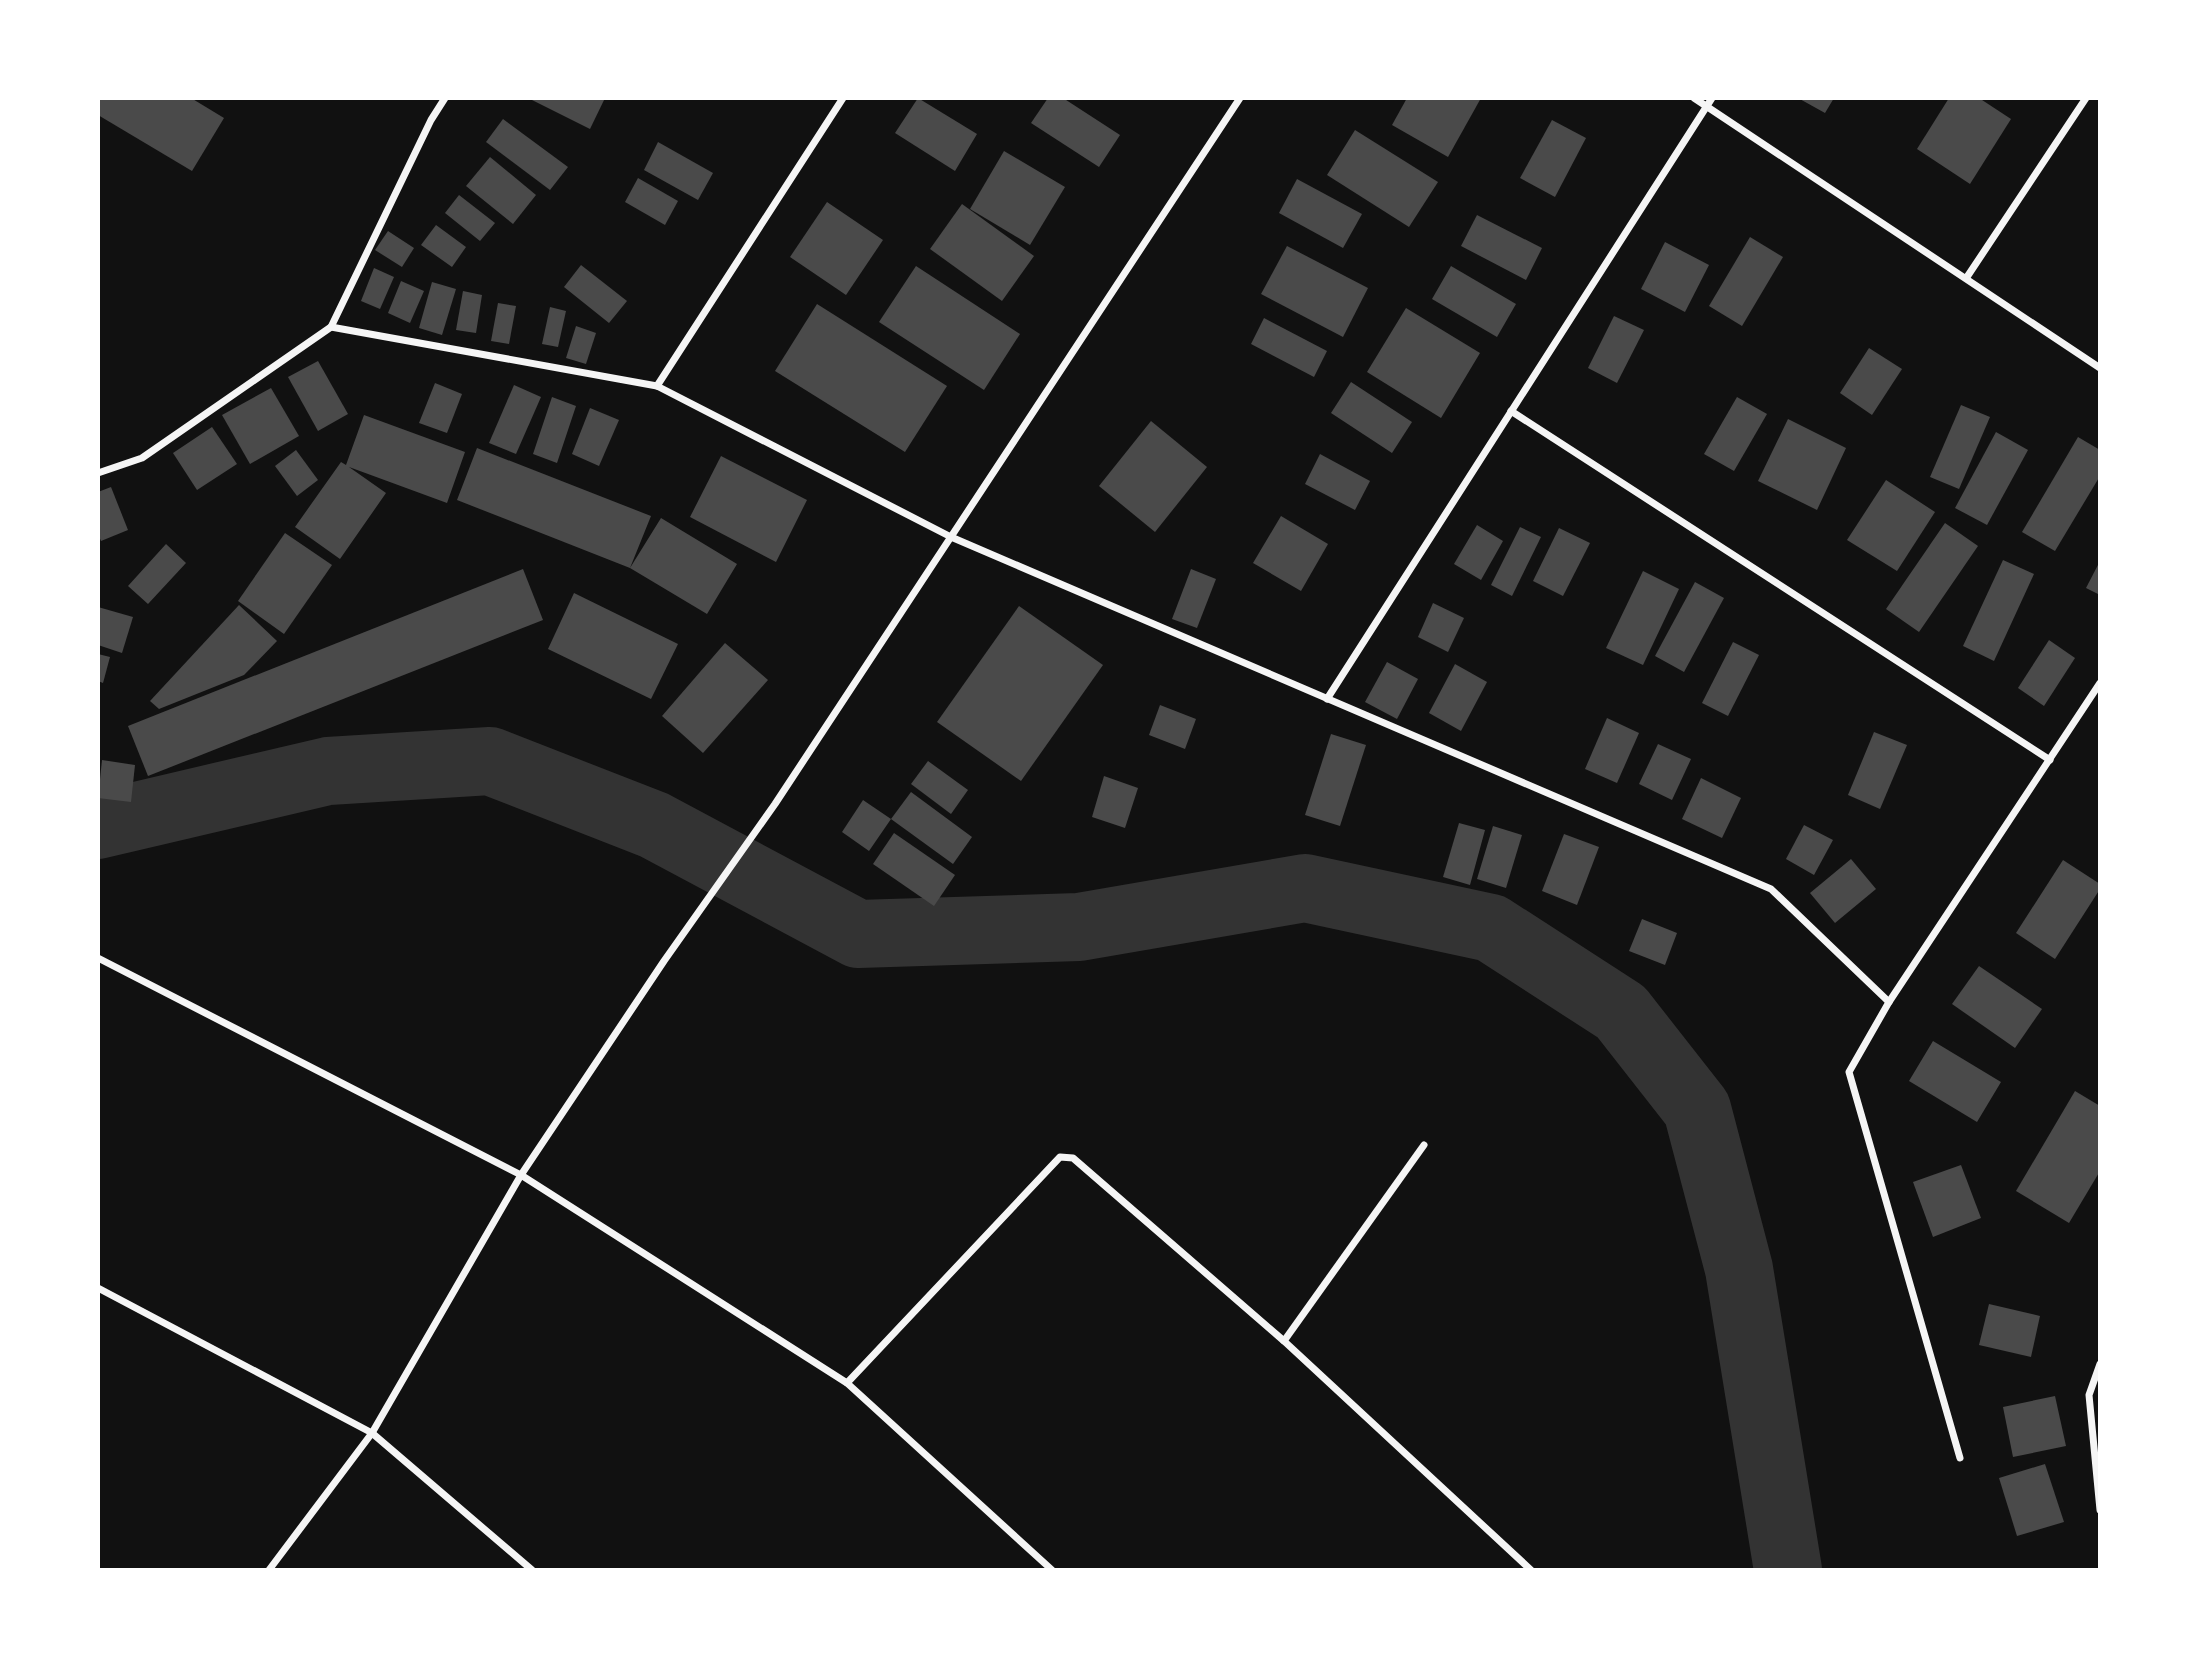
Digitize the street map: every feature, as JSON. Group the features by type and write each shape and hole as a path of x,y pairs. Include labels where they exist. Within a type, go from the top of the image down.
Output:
{"street":[{"path":"98,473 142,458 331,327 431,120 445,98"},
{"path":"657,386 843,98"},
{"path":"270,1570 372,1433 521,1175 664,961 775,804 1240,98"},
{"path":"1694,98 1967,277 2100,368"},
{"path":"1327,699 1712,98"},
{"path":"1967,277 2086,98"},
{"path":"331,327 657,386 951,537 1772,889 1889,1002"},
{"path":"1511,411 2050,760"},
{"path":"1960,1458 1849,1072 1889,1002 2100,683"},
{"path":"98,958 521,1175 848,1383 1052,1570"},
{"path":"1284,1341 1424,1145"},
{"path":"848,1383 1060,1157 1066,1156 1073,1158 1284,1341 1531,1570"},
{"path":"98,1288 372,1433 532,1570"},
{"path":"2100,1364 2089,1395 2100,1510"}],"building":[{"path":"98,98 191,98 224,118 192,171 98,115"},
{"path":"528,98 605,98 590,129"},
{"path":"918,98 977,134 955,171 895,133"},
{"path":"1048,98 1063,98 1120,135 1099,167 1031,123"},
{"path":"1407,98 1481,98 1448,157 1392,125"},
{"path":"1798,98 1834,98 1825,113"},
{"path":"1949,98 1979,98 2011,119 1970,184 1917,149"},
{"path":"503,119 568,167 550,190 486,142"},
{"path":"1552,120 1586,138 1555,197 1520,178"},
{"path":"1355,130 1438,182 1409,227 1327,175"},
{"path":"658,142 713,173 698,200 644,170"},
{"path":"1004,151 1065,187 1030,245 970,209"},
{"path":"490,157 536,195 513,224 466,186"},
{"path":"638,178 678,201 665,225 625,202"},
{"path":"1297,179 1362,214 1343,248 1279,213"},
{"path":"459,195 495,223 480,241 445,213"},
{"path":"827,202 883,240 846,295 790,257"},
{"path":"962,204 1034,256 1002,301 930,249"},
{"path":"1477,215 1542,248 1526,280 1461,246"},
{"path":"436,225 466,247 452,267 421,245"},
{"path":"388,231 414,248 402,267 375,250"},
{"path":"1750,237 1783,257 1742,326 1709,306"},
{"path":"1665,242 1709,265 1685,312 1641,289"},
{"path":"1287,246 1368,288 1343,337 1261,294"},
{"path":"581,265 627,301 609,323 564,287"},
{"path":"916,266 1020,334 984,390 879,322"},
{"path":"1451,266 1516,304 1497,337 1432,299"},
{"path":"374,268 394,277 380,309 361,301"},
{"path":"401,281 424,291 410,323 388,313"},
{"path":"432,282 456,289 442,335 419,328"},
{"path":"463,291 482,295 476,333 456,330"},
{"path":"498,303 516,306 509,344 491,341"},
{"path":"817,304 947,386 905,452 775,371"},
{"path":"550,307 566,311 558,347 542,344"},
{"path":"1406,308 1480,353 1441,418 1367,372"},
{"path":"1614,316 1644,330 1617,383 1588,368"},
{"path":"1264,318 1327,351 1314,377 1251,344"},
{"path":"576,326 596,333 586,364 566,358"},
{"path":"1869,348 1902,369 1872,415 1840,393"},
{"path":"318,361 348,414 318,431 288,377"},
{"path":"1351,382 1412,422 1392,453 1331,413"},
{"path":"435,383 462,394 447,433 419,423"},
{"path":"514,385 541,397 516,454 489,443"},
{"path":"271,388 299,436 250,464 222,415"},
{"path":"552,397 576,406 557,463 533,454"},
{"path":"1737,397 1767,414 1734,471 1704,454"},
{"path":"1961,405 1990,417 1959,489 1930,477"},
{"path":"590,408 619,420 599,466 572,454"},
{"path":"364,415 465,452 447,503 349,467 386,493 340,559 295,527 341,462 346,465"},
{"path":"1788,419 1846,448 1817,510 1758,481"},
{"path":"1151,421 1207,467 1155,532 1099,486"},
{"path":"212,427 237,464 197,490 173,453"},
{"path":"1996,432 2028,450 1987,525 1955,508"},
{"path":"2078,437 2100,450 2100,476 2055,551 2022,532"},
{"path":"477,448 651,516 630,568 457,500"},
{"path":"296,450 318,480 297,496 275,466"},
{"path":"1320,454 1370,481 1355,510 1305,484"},
{"path":"721,456 807,500 776,562 690,517"},
{"path":"1886,480 1935,512 1897,571 1847,540"},
{"path":"111,487 128,530 101,541 98,534 98,492"},
{"path":"1281,516 1328,544 1301,591 1253,563"},
{"path":"661,518 737,564 707,614 630,568"},
{"path":"1945,523 1978,546 1919,632 1886,609"},
{"path":"1477,525 1503,541 1481,580 1454,564"},
{"path":"1520,527 1541,537 1512,596 1491,585"},
{"path":"1559,528 1590,543 1563,596 1533,581"},
{"path":"285,533 332,565 284,634 238,601"},
{"path":"166,544 186,563 148,604 128,586"},
{"path":"2003,560 2034,574 1994,661 1963,646"},
{"path":"2100,561 2100,595 2086,588"},
{"path":"523,569 543,620 148,776 128,726"},
{"path":"1191,569 1216,579 1197,628 1172,619"},
{"path":"1643,571 1679,589 1643,665 1606,648"},
{"path":"1695,582 1724,598 1684,672 1655,656"},
{"path":"574,593 678,644 651,699 548,649"},
{"path":"1433,603 1464,618 1448,652 1418,637"},
{"path":"239,605 277,641 244,675 159,709 150,701"},
{"path":"1019,606 1103,665 1021,781 937,722"},
{"path":"98,607 133,617 122,653 98,645"},
{"path":"2049,640 2075,658 2044,706 2018,688"},
{"path":"1733,642 1759,655 1728,716 1702,703"},
{"path":"725,643 768,680 703,753 662,716"},
{"path":"98,654 110,657 103,683 98,681"},
{"path":"1387,662 1418,679 1397,719 1365,702"},
{"path":"1455,664 1487,682 1461,731 1429,713"},
{"path":"1160,705 1196,719 1185,749 1149,735"},
{"path":"1607,718 1639,733 1617,783 1585,769"},
{"path":"1874,732 1907,745 1880,809 1848,795"},
{"path":"1331,734 1366,745 1340,826 1305,815"},
{"path":"1658,744 1691,759 1672,800 1639,784"},
{"path":"102,760 135,765 131,802 98,798"},
{"path":"928,761 968,790 951,814 911,784"},
{"path":"1104,776 1138,788 1125,828 1092,817"},
{"path":"1701,778 1741,798 1722,838 1682,819"},
{"path":"911,792 972,837 953,864 891,819"},
{"path":"863,800 891,819 869,851 842,832"},
{"path":"1459,823 1485,830 1470,885 1443,877"},
{"path":"1804,825 1833,840 1814,875 1786,859"},
{"path":"1493,826 1522,835 1506,888 1477,879"},
{"path":"894,833 955,875 934,906 873,864"},
{"path":"1564,834 1599,847 1577,905 1542,891"},
{"path":"1851,859 1876,889 1835,923 1810,893"},
{"path":"2063,860 2100,884 2100,889 2055,959 2016,933"},
{"path":"1642,919 1677,933 1665,965 1629,951"},
{"path":"1979,966 2042,1009 2015,1048 1952,1004"},
{"path":"1933,1041 2001,1082 1977,1122 1909,1081"},
{"path":"2075,1091 2100,1106 2100,1171 2069,1223 2016,1191"},
{"path":"1961,1165 1981,1218 1933,1237 1913,1182"},
{"path":"1989,1304 2040,1316 2031,1357 1979,1345"},
{"path":"2055,1396 2066,1446 2013,1457 2003,1407"},
{"path":"2045,1464 2064,1522 2017,1536 1999,1478"}],"waterway":[{"path":"98,825 328,771 490,761 654,825 858,934 1079,927 1305,888 1491,928 1621,1012 1697,1109 1739,1269 1788,1570"}]}
